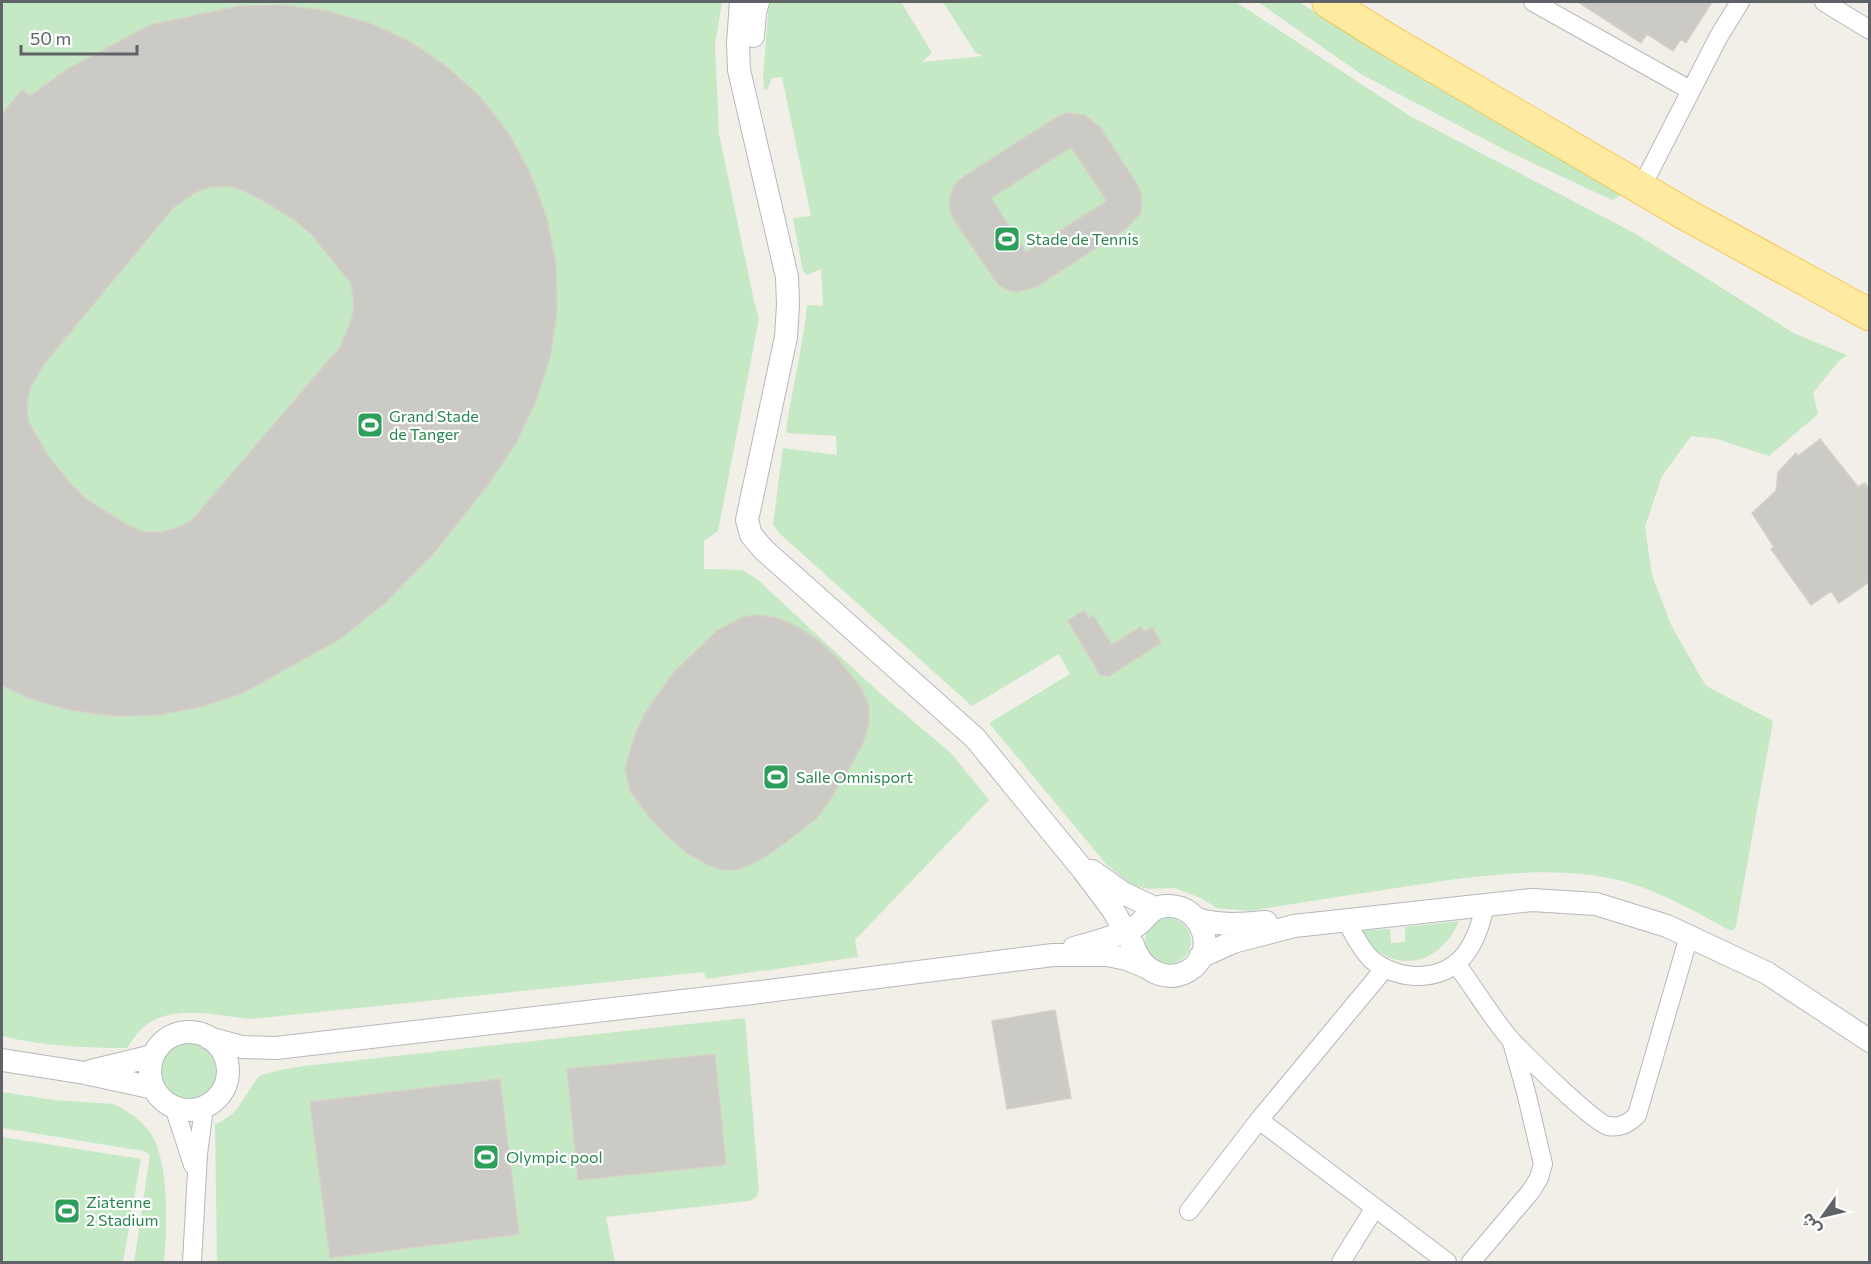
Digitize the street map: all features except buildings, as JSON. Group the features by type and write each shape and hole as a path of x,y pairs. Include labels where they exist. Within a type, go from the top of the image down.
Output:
{"highway":[{"path":"1328,2 1382,36 1646,180 1869,297"},
{"path":"1364,2 1577,132 1646,180 1869,315"}],"street":[{"path":"741,2 738,57 741,81 746,94 753,135 787,277 788,305 786,337 747,520 751,535 764,550 975,738 1068,851 1132,934 1139,958 1146,967"},
{"path":"746,94 751,75 755,12 758,2"},
{"path":"1533,2 1690,90"},
{"path":"1646,180 1690,90 1740,2"},
{"path":"1828,3 1869,30"},
{"path":"1068,851 1108,884 1155,908"},
{"path":"276,1048 254,1059 226,1084 213,1102 204,1107 194,1110 174,1107 162,1099 154,1088 150,1066 153,1056 162,1043 175,1035 191,1032 242,1047 276,1048 752,993 1053,955 1107,955 1127,959 1155,973 1167,976 1178,975 1189,970 1200,957 1222,945 1294,926 1532,900 1596,904 1667,926 1767,973 1869,1041"},
{"path":"1053,955 1132,934 1145,915 1155,908 1166,905 1178,906 1197,919 1203,929 1205,940 1200,957"},
{"path":"1346,920 1371,959 1385,968 1406,975 1427,976 1442,972 1457,964 1479,932 1485,906"},
{"path":"1197,919 1212,923 1271,922 1294,926"},
{"path":"1457,964 1511,1040 1588,1114 1606,1126 1618,1127 1629,1123 1637,1115 1689,936"},
{"path":"1189,1211 1259,1120 1385,968"},
{"path":"209,1038 224,1053 228,1074 226,1084"},
{"path":"1471,1263 1531,1191 1539,1178 1543,1164 1511,1040"},
{"path":"85,1072 153,1056"},
{"path":"2,1060 85,1072 154,1088"},
{"path":"174,1107 197,1177"},
{"path":"192,1263 204,1107"},
{"path":"1259,1120 1446,1263"},
{"path":"1341,1263 1374,1209"}],"green space":[{"name":"Grand Stade de Tanger","path":"2,2 722,2 715,45 719,134 759,319 718,531 704,541 704,569 742,570 757,579 882,695 951,753 989,800 855,940 858,957 706,979 704,972 252,1019 183,1013 157,1019 145,1026 127,1048 64,1046 2,1036"},
{"path":"769,2 901,2 932,53 922,62 983,56 975,52 943,2 1236,2 1410,116 1636,234 1795,334 1847,355 1838,362 1813,393 1818,414 1769,456 1717,439 1691,436 1662,476 1645,527 1652,575 1672,627 1706,686 1773,721 1736,926 1733,930 1651,890 1609,878 1579,874 1547,872 1483,876 1250,911 1217,908 1201,898 1175,888 1149,889 1132,885 1107,865 989,723 1070,674 1059,654 972,706 779,533 773,524 783,448 837,455 836,436 787,433 786,431 807,305 823,306 821,269 807,275 803,271 793,218 811,216 782,77 772,78 767,90 764,89"},
{"path":"1258,2 1299,2 1388,59 1625,193 1612,200 1505,150 1361,74"},
{"path":"1168,918 1184,925 1191,941 1184,957 1168,964 1152,957 1145,941 1152,925"},
{"path":"1459,921 1447,941 1439,949 1420,959 1409,961 1382,954 1358,931 1390,929 1391,943 1405,942 1405,927"},
{"name":"Olympic pool","path":"745,1018 759,1191 756,1197 749,1201 606,1217 615,1262 217,1262 215,1124 236,1110 259,1076 304,1066"},
{"path":"184,1041 196,1041 211,1049 219,1064 219,1076 211,1091 196,1099 184,1099 169,1091 161,1076 161,1064 169,1049"},
{"path":"2,1092 54,1100 113,1104 132,1115 146,1127 156,1143 164,1176 166,1232 164,1262 134,1262 150,1155 144,1151 2,1128"},
{"name":"Ziatenne 2 Stadium","path":"2,1137 141,1159 123,1262 2,1262"}],"place":[{"name":"Stade de Tennis","path":"1007,239"},
{"name":"Grand Stade de Tanger","path":"370,425"},
{"name":"Salle Omnisport","path":"776,777"},
{"name":"Olympic pool","path":"486,1157"},
{"name":"Ziatenne 2 Stadium","path":"67,1211"}]}
